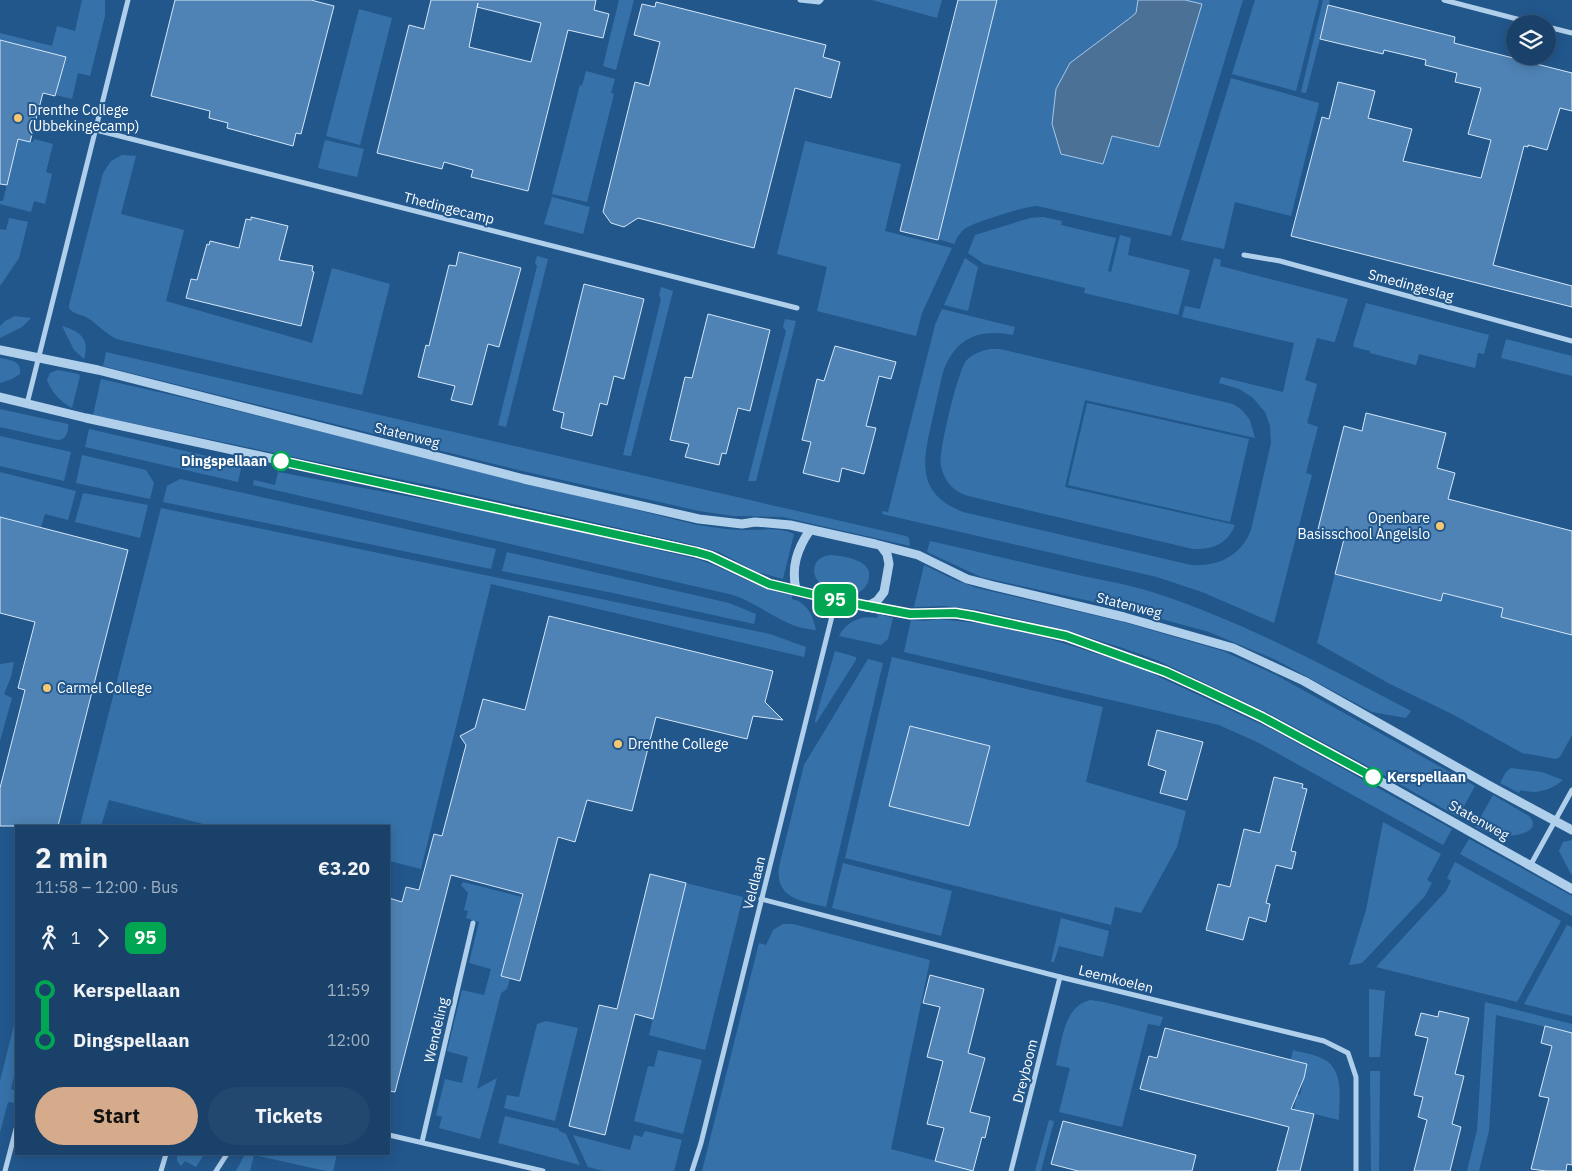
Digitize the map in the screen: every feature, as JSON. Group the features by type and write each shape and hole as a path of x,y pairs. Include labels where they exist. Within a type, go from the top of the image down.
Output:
{"street":[{"path":"27,404 128,0"},
{"path":"800,0 819,2 821,0"},
{"path":"1444,0 1506,16"},
{"path":"1556,29 1572,33"},
{"name":"Thedingecamp","path":"96,130 797,308"},
{"name":"Smedingeslag","path":"1244,255 1290,264 1572,341"},
{"name":"Statenweg","path":"0,350 98,370 524,479 700,519 742,524 771,523 881,546 918,555 967,578 994,586 1124,617 1233,648 1304,681 1572,830"},
{"name":"Statenweg","path":"0,397 688,550 710,556 769,584 866,607 910,614 955,613 1066,636 1166,672 1262,717 1572,888"},
{"path":"796,590 793,574 796,558 810,530"},
{"path":"866,607 877,601 884,592 889,564 887,554 881,546"},
{"name":"Veldlaan","path":"692,1171 836,600"},
{"path":"1530,866 1572,790"},
{"name":"Leemkoelen","path":"761,899 1060,977 1324,1041 1348,1053 1356,1077 1356,1171"},
{"name":"Wendeling","path":"422,1142 473,923"},
{"name":"Dreyboom","path":"1011,1171 1060,977"},
{"path":"5,1171 15,1133"},
{"path":"390,1135 543,1171"},
{"path":"161,1171 166,1155"},
{"path":"216,1171 226,1155"}],"shaded area":[{"path":"82,0 105,0 105,16 90,76 78,73 72,99 56,95 65,57 0,40 0,33 52,46 57,26 75,31"},
{"path":"619,0 634,0 616,70 603,66"},
{"path":"872,0 942,0 937,18"},
{"path":"997,0 1138,0 1136,13 1070,63 1056,89 1052,124 1103,164 1112,136 1158,147 1202,4 1185,0 1243,0 1171,236 1037,206 1012,211 971,225 962,231 954,244 938,239"},
{"path":"1138,0 1185,0 1202,4 1159,147 1112,136 1103,164 1061,154 1052,124 1056,89 1070,63 1136,13"},
{"path":"1255,0 1319,0 1296,91 1232,74"},
{"path":"1323,0 1330,0 1306,93 1301,92"},
{"path":"359,9 392,18 360,145 326,136"},
{"path":"586,71 615,79 611,93 614,94 587,202 552,194 580,85 582,86"},
{"path":"1231,78 1319,103 1291,216 1235,202 1224,249 1181,240"},
{"path":"18,139 33,142 34,139 53,144 46,172 52,174 45,204 34,201 31,212 0,204 0,201 3,201"},
{"path":"325,140 364,149 357,177 318,168"},
{"path":"805,141 901,164 885,231 952,248 922,313 916,336 817,311 827,267 777,254"},
{"path":"122,155 136,156 121,214 184,230 166,301 312,343 332,268 390,284 362,395 120,340 69,308 103,173 111,161"},
{"path":"552,197 590,207 583,234 544,224"},
{"path":"1043,217 1062,221 1061,225 1116,238 1108,271 1111,272 1120,235 1131,238 1128,255 1190,270 1178,315 1084,293 1085,288 984,264 968,253 975,235 1030,218"},
{"path":"9,218 28,222 19,258 0,286 0,229 6,230"},
{"path":"537,256 548,259 506,427 498,425 537,266 535,263"},
{"path":"965,258 978,267 968,311 944,305"},
{"path":"1214,258 1221,260 1220,266 1348,299 1335,341 1317,338 1305,380 1317,384 1307,423 1318,427 1306,473 1312,475 1274,623 1202,592 1157,577 882,514 883,511 888,512 935,325 942,309 1015,327 1013,335 989,333 970,338 954,351 943,372 928,439 925,465 931,487 948,505 963,512 1191,565 1219,562 1235,553 1247,539 1251,530 1271,443 1270,426 1265,412 1253,398 1239,389 1219,383 1221,377 1283,392 1294,343 1182,317 1185,306 1200,309"},
{"path":"661,287 673,291 631,456 623,455 661,299 659,295"},
{"path":"1366,303 1489,335 1484,354 1478,353 1475,368 1419,354 1416,365 1354,347"},
{"path":"15,316 31,318 22,327 0,338 0,326"},
{"path":"785,319 796,321 756,481 748,481 786,331 783,327"},
{"path":"62,326 74,330 82,337 86,346 84,359 74,350"},
{"path":"1506,339 1572,356 1572,376 1501,358"},
{"path":"990,349 1000,349 1233,404 1242,410 1250,420 1255,438 1085,400 1065,487 1235,525 1232,532 1223,541 1212,547 1193,549 968,496 954,489 947,481 941,466 941,458 945,430 954,395 966,361 977,353"},
{"path":"106,352 906,536 909,538 910,546 783,517 733,516 699,511 518,470 103,366"},
{"path":"0,358 17,364 20,374 0,383"},
{"path":"58,370 80,376 72,408 57,396 47,380 50,373"},
{"path":"101,379 189,399 697,525 732,530 782,530 794,534 783,579 757,572 719,552 690,544 437,487 93,415"},
{"path":"1087,403 1249,439 1230,522 1068,485"},
{"path":"0,409 68,424 67,433 63,439 57,440 0,427"},
{"path":"89,429 242,464 238,482 85,447"},
{"path":"0,436 71,452 64,481 0,466"},
{"path":"82,455 146,470 154,483 150,499 76,483"},
{"path":"0,472 76,491 68,520 45,514 41,527 0,517"},
{"path":"278,472 502,514 697,559 767,589 792,595 792,599 802,603 809,610 816,630 805,629 783,621 733,595 253,485 254,480 275,485"},
{"path":"180,479 496,549 491,569 163,502 167,486"},
{"path":"83,493 148,505 140,538 75,522"},
{"path":"161,508 770,634 806,647 804,657 491,584 421,869 390,861 390,825 207,825 109,800 101,825 80,825"},
{"path":"930,541 1133,587 1186,604 1284,646 1411,711 1406,718 1372,712 1276,660 1209,632 1117,607 981,577 927,552"},
{"path":"507,552 729,603 756,614 754,624 502,571"},
{"path":"832,555 845,557 864,564 868,569 869,575 868,582 862,590 851,594 838,592 819,582 815,577 815,564 822,557"},
{"path":"924,565 977,588 1123,622 1223,651 1276,675 1475,786 1458,817 1268,713 1159,661 1065,630 979,610 944,606 914,607"},
{"path":"1335,574 1440,601 1443,593 1503,608 1572,635 1572,735 1560,757 1556,759 1522,753 1452,714 1390,684 1317,643"},
{"path":"878,614 893,618 888,639 881,645 839,636 846,626 855,620 865,617 877,618"},
{"path":"938,619 986,624 1050,639 1138,667 1273,730 1452,829 1443,845 1259,743 1219,725 904,652 911,620 925,621"},
{"path":"835,651 856,657 856,660 816,723 817,713"},
{"path":"892,657 1103,707 1086,782 1186,811 1177,847 1141,913 1115,907 1111,925 845,858"},
{"path":"868,659 883,663 826,907 792,897 786,892 781,886 779,867 804,765"},
{"path":"14,662 11,677 4,694 12,698 0,741 0,664"},
{"path":"1511,768 1542,772 1563,780 1543,791 1521,790 1519,793 1500,783 1506,772"},
{"path":"1493,795 1529,816 1533,821 1533,826 1530,830 1513,836 1502,836 1475,827"},
{"path":"1383,822 1441,854 1427,880 1432,883 1425,896 1362,963 1349,965 1366,910"},
{"path":"1469,839 1572,896 1572,916 1460,854"},
{"path":"1572,840 1572,876 1559,851 1563,842"},
{"path":"1455,862 1561,921 1517,1002 1376,967 1446,891 1451,881 1447,878"},
{"path":"843,863 952,891 941,936 832,908"},
{"path":"463,882 522,897 501,976 510,979 507,989 501,993 477,1089 497,1078 480,1139 439,1128 442,1117 436,1115 445,1079 462,1083 468,1057 447,1051 462,990 484,995 491,969 469,963 479,922 466,918 468,911 464,910 468,893 461,885"},
{"path":"686,883 743,897 705,1050 649,1035"},
{"path":"1061,918 1109,931 1103,957 1059,946 1054,962 1051,962"},
{"path":"783,924 793,924 930,960 891,1149 974,1171 702,1171 759,943 766,945 773,930"},
{"path":"1567,925 1572,927 1572,1016 1524,1004"},
{"path":"1369,989 1385,991 1380,1057 1369,1057"},
{"path":"1090,1000 1163,1017 1160,1026 1148,1024 1122,1127 1059,1112 1070,1068 1056,1065 1062,1036 1074,1010"},
{"path":"1485,1002 1572,1024 1572,1033 1496,1015 1489,1131 1479,1171 1467,1171 1477,1130"},
{"path":"15,1021 15,1072 11,1089 15,1091 15,1102 8,1102 0,1132 0,1081"},
{"path":"546,1021 578,1028 555,1121 504,1108 507,1095 519,1097 537,1024"},
{"path":"658,1050 702,1060 683,1134 634,1121 648,1066 654,1067"},
{"path":"1293,1050 1320,1057 1335,1070 1340,1095 1339,1120 1294,1109 1297,1094 1300,1095 1307,1064 1291,1059"},
{"path":"1370,1071 1380,1071 1379,1171 1371,1171"},
{"path":"505,1116 559,1129 559,1131 566,1134 580,1165 498,1143"},
{"path":"1049,1120 1054,1121 1041,1171 1035,1171"},
{"path":"645,1131 682,1140 674,1171 603,1171 588,1167 573,1135 630,1150 634,1135 642,1137"},
{"path":"177,1155 203,1155 196,1167 185,1161 181,1166 177,1161"},
{"path":"244,1155 254,1155 250,1171 236,1171"},
{"path":"254,1155 337,1155 333,1171"}],"building":[{"path":"175,0 311,0 334,6 301,134 296,133 293,146 227,128 228,123 209,118 210,111 151,96"},
{"path":"431,0 596,0 594,10 609,14 603,38 568,30 528,191 471,177 473,170 444,162 442,169 377,153 409,25 424,29","holes":["477,7 541,23 531,62 469,47"]},
{"path":"958,0 997,0 938,240 900,231"},
{"path":"656,2 826,45 823,57 840,62 831,98 795,88 754,248 638,218 624,227 611,223 603,212 635,82 649,86 660,42 634,35 642,4 655,7"},
{"path":"1328,5 1455,37 1454,43 1506,56 1506,65 1541,65 1572,73 1572,111 1560,108 1547,150 1528,145 1528,147 1524,146 1493,265 1572,286 1572,307 1291,236 1322,117 1329,119 1338,82 1375,91 1368,118 1412,129 1403,161 1481,178 1491,140 1468,134 1481,88 1455,82 1457,73 1425,65 1426,60 1384,50 1383,54 1320,39"},
{"name":"Drenthe College (Ubbekingecamp)","path":"0,40 66,57 55,96 43,93 30,142 18,139 7,185 0,184"},
{"path":"251,217 288,226 279,260 313,266 312,271 314,272 301,326 186,298 191,279 197,280 207,244 209,245 210,241 239,248 246,219 251,220"},
{"path":"459,252 521,268 499,347 488,344 472,405 451,400 455,386 418,377 426,345 429,346 449,265 456,266"},
{"path":"584,284 644,299 624,379 614,376 607,405 600,403 592,436 561,428 564,413 553,410"},
{"path":"708,314 770,330 750,411 738,408 726,454 722,453 719,465 685,457 689,444 670,440 685,377 692,378"},
{"path":"835,346 896,362 891,379 879,376 866,426 876,428 864,474 842,468 839,482 803,473 811,442 802,440 817,379 824,381"},
{"path":"1366,413 1446,433 1437,468 1455,473 1448,499 1572,531 1572,635 1501,617 1503,608 1443,593 1441,601 1335,574 1344,539 1317,533 1344,426 1362,431"},
{"name":"Carmel College","path":"0,517 128,550 58,825 0,826 0,788 25,690 18,688 35,622 0,613"},
{"path":"549,616 773,671 765,702 783,720 753,716 747,739 656,717 632,811 587,800 575,842 558,837 520,981 501,976 523,894 451,875 395,1092 390,1091 390,898 402,902 406,887 419,890 434,834 442,836 466,745 460,736 475,728 483,699 525,710"},
{"path":"910,726 990,746 969,826 889,806"},
{"path":"1157,730 1203,742 1187,800 1160,793 1166,771 1148,765"},
{"path":"1274,777 1303,784 1302,788 1307,789 1291,851 1296,852 1292,869 1276,865 1266,903 1270,904 1266,922 1249,917 1243,940 1206,930 1218,884 1230,887 1244,829 1260,833"},
{"path":"650,874 686,883 653,1019 635,1014 605,1135 569,1126 599,1005 617,1009"},
{"path":"930,975 984,989 968,1053 985,1058 970,1112 990,1117 985,1138 982,1137 973,1171 935,1161 944,1128 927,1124 943,1061 927,1057 940,1007 923,1003"},
{"path":"1439,1011 1469,1018 1455,1074 1464,1076 1452,1124 1461,1127 1450,1171 1414,1171 1427,1120 1418,1117 1423,1097 1414,1095 1428,1038 1415,1035 1421,1013 1438,1017"},
{"path":"1545,1026 1572,1033 1572,1165 1567,1164 1566,1171 1531,1169 1549,1098 1539,1096 1552,1046 1541,1043"},
{"path":"1165,1028 1307,1064 1304,1078 1291,1109 1314,1114 1300,1171 1277,1171 1289,1127 1140,1089 1149,1056 1157,1058"},
{"path":"1063,1121 1196,1155 1192,1171 1078,1171 1051,1164"}],"bus line":[{"name":"95","path":"281,461 696,552 710,556 769,584 866,607 910,614 955,613 1066,636 1166,672 1262,717 1373,777"}],"place":[{"name":"Drenthe College (Ubbekingecamp)","path":"18,118"},
{"name":"Dingspellaan","path":"281,461"},
{"name":"Openbare Basisschool Angelslo","path":"1440,526"},
{"name":"Carmel College","path":"47,688"},
{"name":"Drenthe College","path":"618,744"},
{"name":"Kerspellaan","path":"1373,777"}]}
